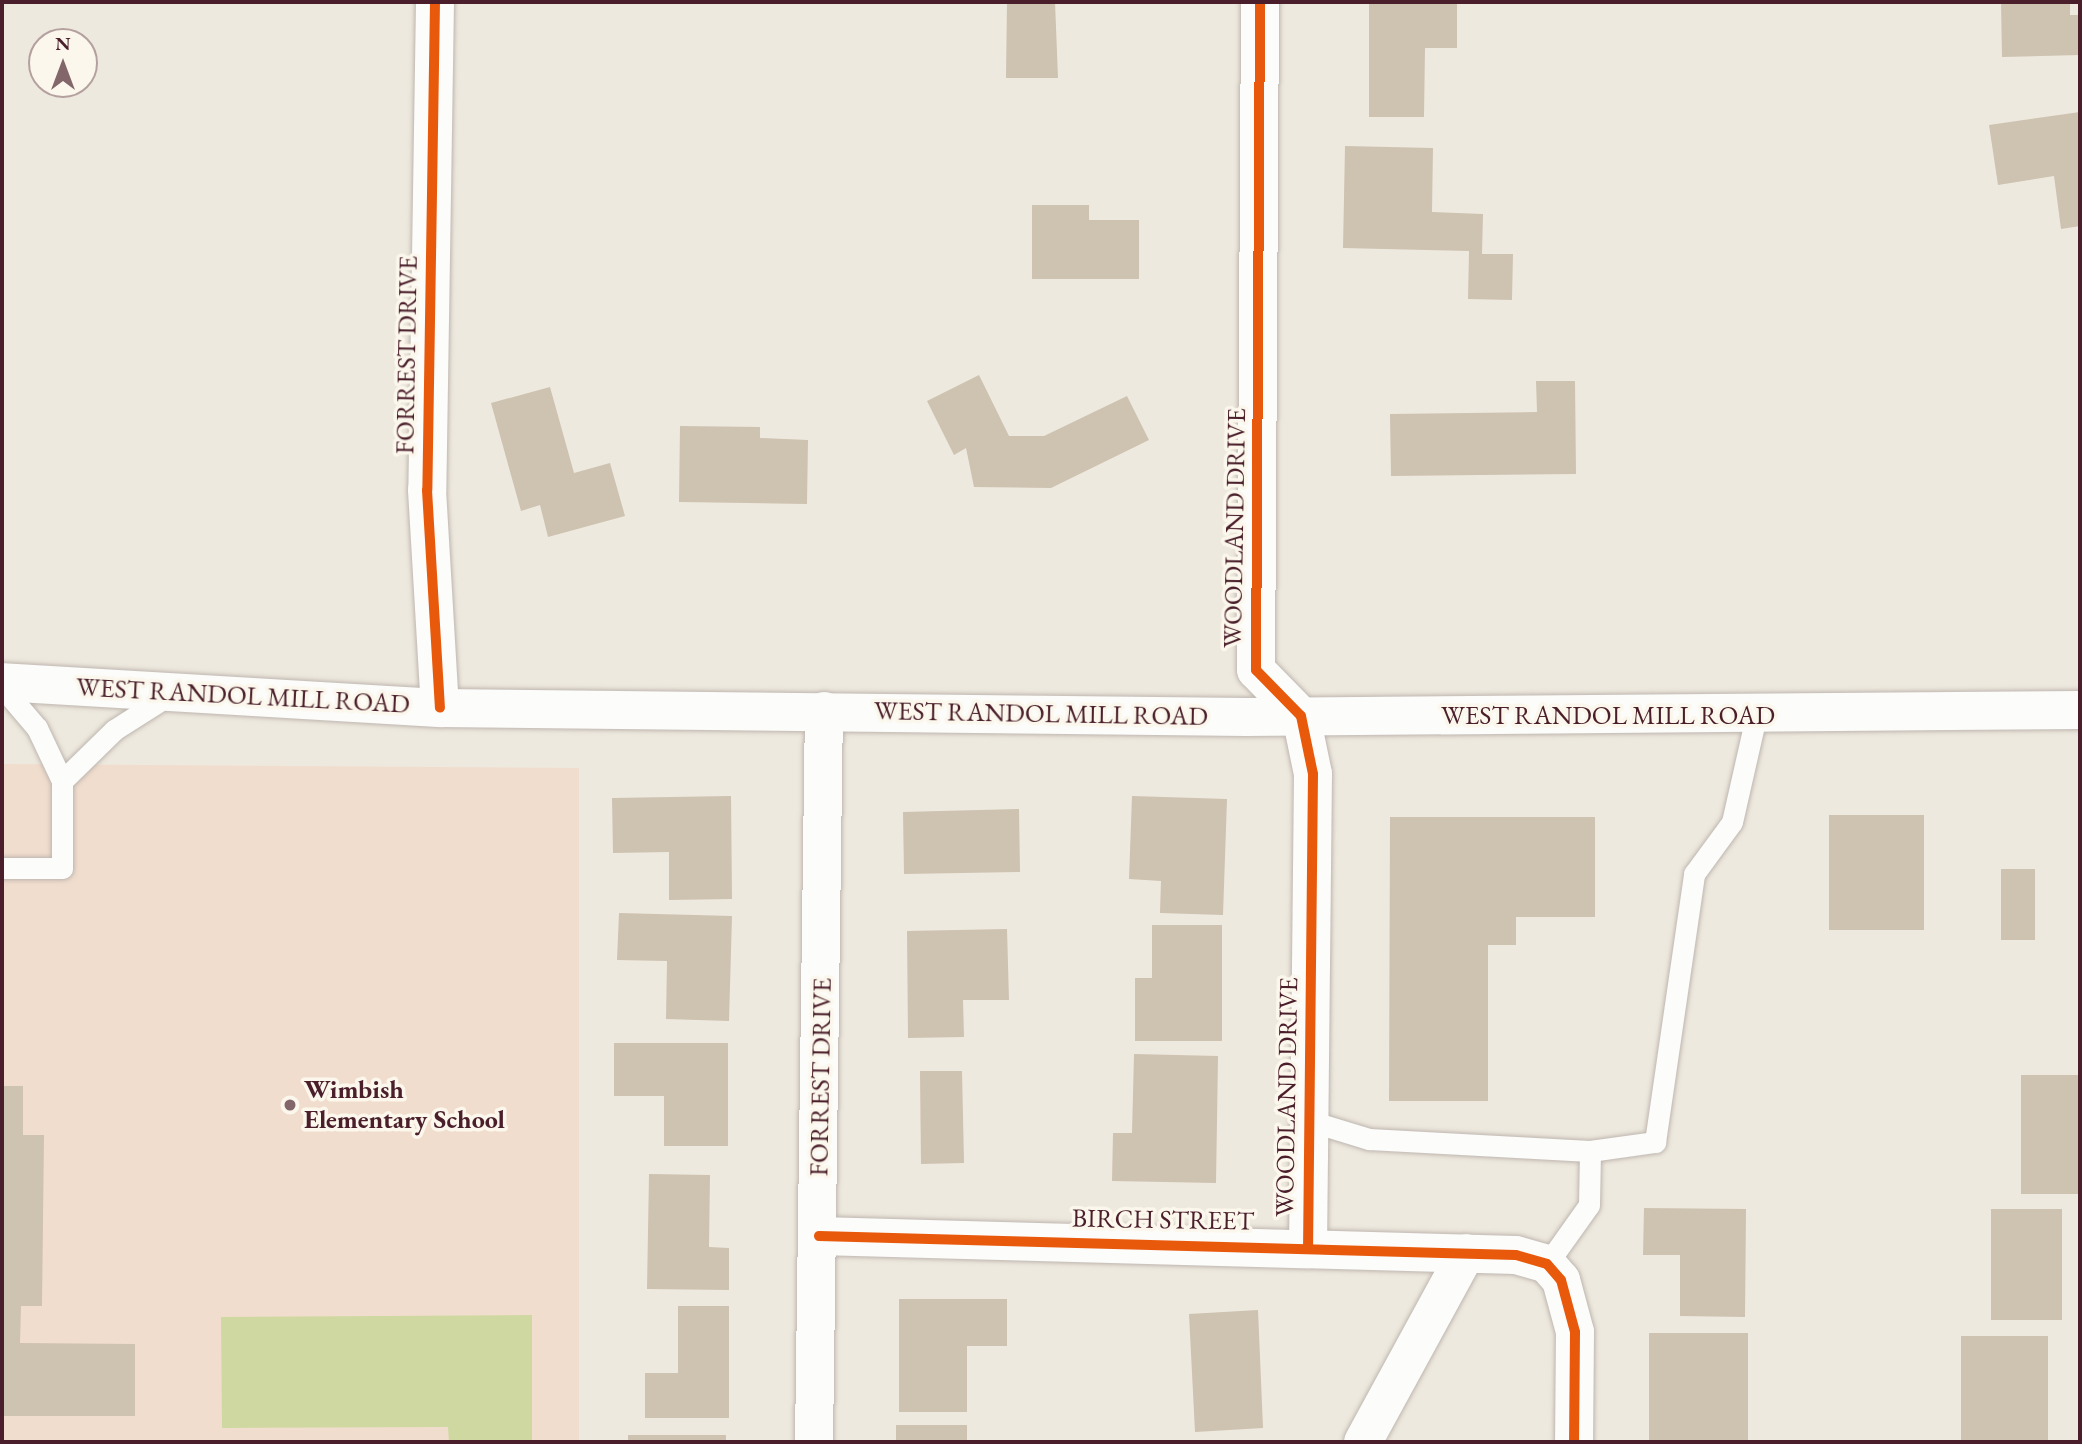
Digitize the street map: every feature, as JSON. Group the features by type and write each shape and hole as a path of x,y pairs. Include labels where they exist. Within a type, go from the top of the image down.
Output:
{"street":[{"name":"FORREST DRIVE","path":"436,2 427,490 440,708"},
{"name":"WOODLAND DRIVE","path":"1260,2 1256,670 1301,716 1313,774 1308,1246"},
{"name":"WEST RANDOL MILL ROAD","path":"2,684 175,691 440,708 1301,716 1756,716 2080,710"},
{"name":"FORREST DRIVE","path":"814,1442 819,1236 824,711"},
{"name":"BIRCH STREET","path":"819,1236 1308,1246 1516,1255 1547,1264"},
{"path":"1363,1442 1466,1253"},
{"path":"1547,1264 1561,1280 1575,1332 1574,1442"}],"lane":[{"path":"2,684 37,727 62,782 62,868 2,868"},
{"path":"62,782 114,730 175,691"},
{"path":"1310,1121 1370,1139 1590,1151 1655,1142 1694,874 1732,822 1756,716"},
{"path":"1547,1264 1589,1205 1590,1151"}],"shaded area":[{"name":"Wimbish Elementary School","path":"2,764 579,768 579,1442 2,1442"}],"green space":[{"path":"532,1315 532,1442 449,1442 448,1427 222,1428 221,1317"}],"building":[{"path":"1007,2 1055,2 1058,78 1006,78"},
{"path":"1369,2 1457,2 1457,48 1425,48 1424,117 1369,117"},
{"path":"2001,2 2070,2 2070,15 2079,15 2079,55 2002,57"},
{"path":"2080,112 2080,226 2061,229 2054,176 1998,185 1989,125"},
{"path":"1345,146 1433,148 1432,212 1483,214 1482,254 1513,254 1512,300 1468,299 1469,251 1343,248"},
{"path":"1032,205 1089,205 1089,220 1139,220 1139,279 1032,279"},
{"path":"979,375 1009,436 1044,436 1127,396 1149,440 1051,488 974,487 966,448 954,455 927,401"},
{"path":"1536,381 1575,381 1576,474 1391,476 1390,414 1537,412"},
{"path":"550,387 574,473 610,463 625,516 548,537 540,505 521,511 491,403"},
{"path":"680,426 760,427 760,438 808,440 807,504 679,502"},
{"path":"731,796 732,899 669,900 669,852 613,853 612,798"},
{"path":"1132,796 1227,799 1223,915 1160,913 1161,881 1129,879"},
{"path":"1019,809 1020,872 904,874 903,812"},
{"path":"1829,815 1924,815 1924,930 1829,930"},
{"path":"1390,817 1595,817 1595,917 1516,917 1516,945 1488,945 1488,1101 1389,1101"},
{"path":"2001,869 2035,869 2035,940 2001,940"},
{"path":"619,913 732,916 729,1021 666,1019 667,961 617,960"},
{"path":"1152,925 1222,925 1222,1041 1135,1041 1135,978 1152,978"},
{"path":"1007,929 1009,1000 963,1000 964,1037 908,1038 907,931"},
{"path":"614,1043 728,1043 728,1146 664,1146 664,1096 614,1096"},
{"path":"1134,1054 1218,1056 1216,1183 1112,1181 1113,1133 1132,1133"},
{"path":"920,1071 962,1071 964,1163 921,1164"},
{"path":"2021,1075 2080,1075 2080,1194 2021,1194"},
{"path":"2,1086 23,1086 23,1135 44,1135 42,1306 21,1306 20,1343 135,1344 135,1416 2,1416"},
{"path":"649,1174 710,1175 709,1247 729,1248 729,1290 647,1289"},
{"path":"1644,1208 1746,1209 1745,1317 1680,1316 1680,1255 1643,1255"},
{"path":"1991,1209 2062,1209 2062,1320 1991,1320"},
{"path":"899,1299 1007,1299 1007,1346 967,1346 967,1412 899,1412"},
{"path":"678,1306 729,1306 729,1418 645,1418 645,1373 678,1373"},
{"path":"1258,1310 1263,1428 1195,1432 1189,1314"},
{"path":"1649,1333 1748,1333 1748,1442 1649,1442"},
{"path":"1961,1336 2048,1336 2048,1442 1961,1442"},
{"path":"896,1425 967,1425 967,1442 896,1442"},
{"path":"628,1435 726,1435 726,1442 628,1442"}],"cycle path":[{"path":"435,2 427,490 440,708"},
{"path":"1260,2 1256,670 1301,716 1313,774 1308,1246"},
{"path":"819,1236 1516,1255 1547,1264 1561,1280 1575,1332 1574,1442"}],"place":[{"name":"Wimbish Elementary School","path":"290,1105"}]}
